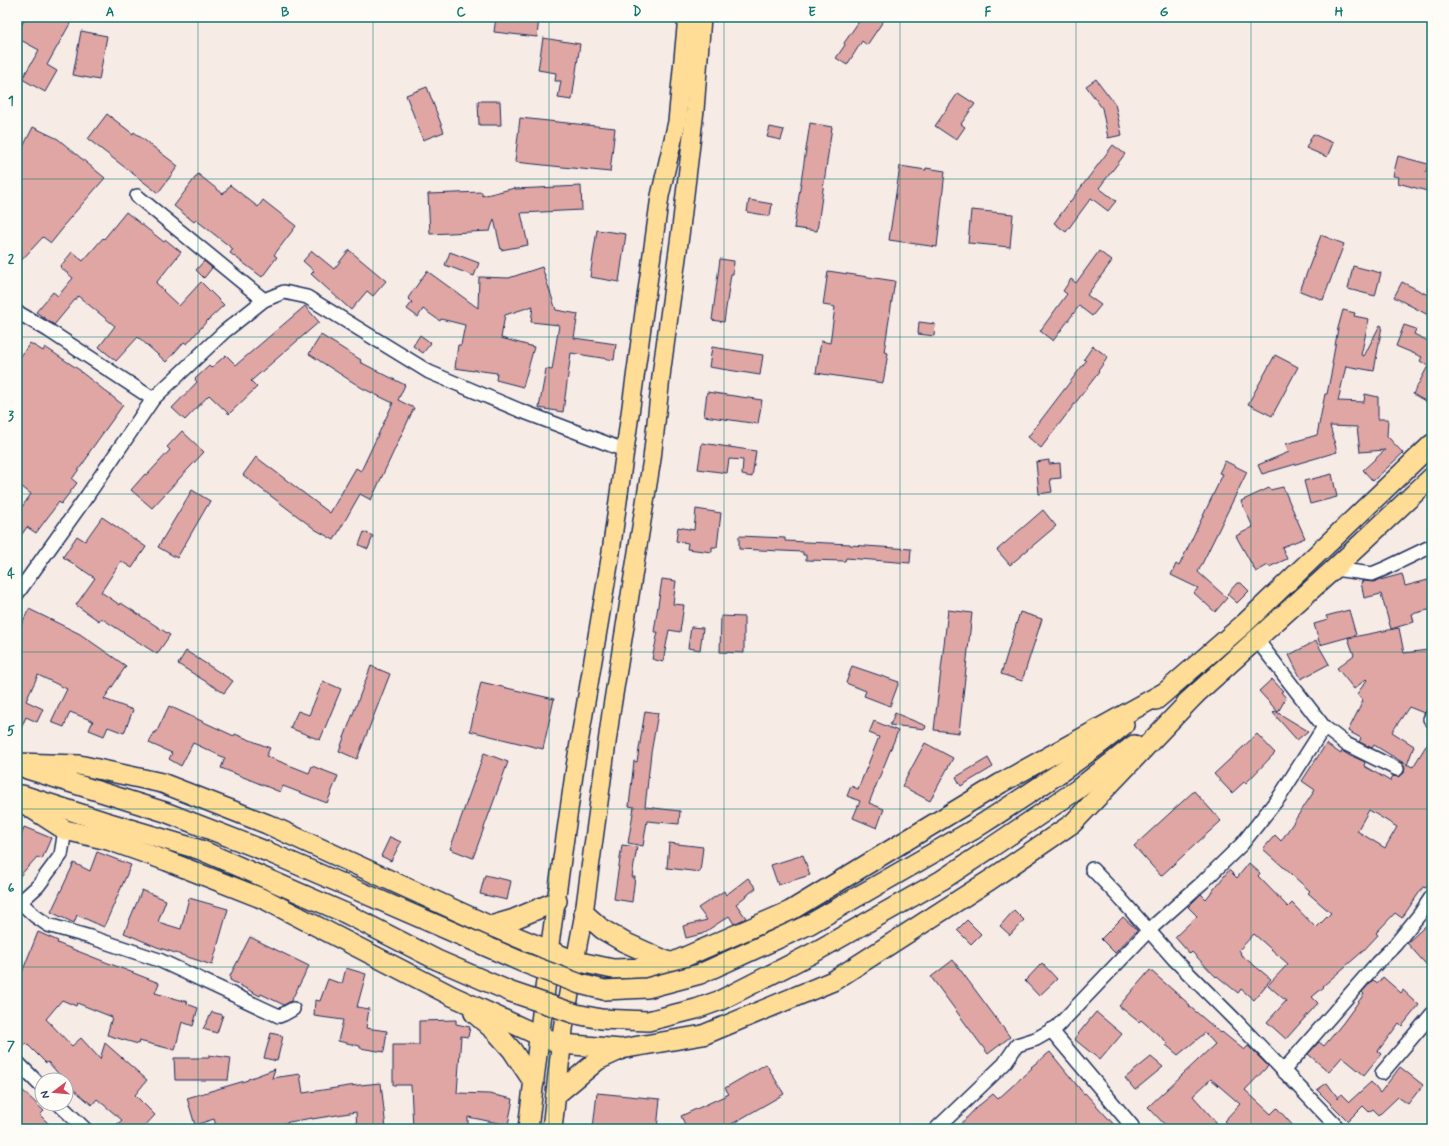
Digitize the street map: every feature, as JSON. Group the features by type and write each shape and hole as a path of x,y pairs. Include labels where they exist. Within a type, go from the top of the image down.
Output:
{"highway":[{"path":"17,766 165,812 268,852 522,962 580,984 604,990 647,988 700,974 810,924 973,830 1032,792 1102,743 1245,622 1432,444"},
{"path":"17,793 103,821 201,850 345,913 437,960 511,992 576,1014 594,1018 648,1021 696,1009 727,997 813,953 942,880 1078,789 1195,695 1257,640 1432,477"},
{"path":"17,763 79,765 162,783 267,824 490,926 549,951 575,960 612,969 651,968 671,963 790,911 1001,783 1164,692"},
{"path":"556,1095 598,1060 620,1050 703,1035 833,980 990,880 1073,823 1195,695"},
{"path":"17,799 65,830 108,840 167,861 266,900 452,996 540,1036 562,1044 620,1050"},
{"path":"490,926 514,919 557,901"},
{"path":"584,913 602,929 618,939 671,963"},
{"path":"528,1129 549,951"},
{"path":"552,1129 562,1044 575,960"},
{"path":"452,996 496,1032 512,1050 534,1083"}],"main road":[{"path":"549,951 575,767 610,559 660,196 677,122 687,17"},
{"path":"575,960 584,913 612,713 652,459 662,368 695,110 702,17"}],"street":[{"path":"137,196 264,300"},
{"path":"17,594 87,496 153,399 224,332 264,300 284,292 307,297 429,372 519,410 624,450"},
{"path":"19,316 48,330 153,399"},
{"path":"1334,568 1372,574 1431,550"},
{"path":"1257,640 1324,727 1346,744 1397,769"},
{"path":"936,1129 1004,1064 1017,1045 1036,1039 1057,1027 1149,930 1203,882 1242,844 1280,796 1324,727"},
{"path":"65,830 61,855 38,886 18,904 48,925 159,960 279,1016 293,1009"},
{"path":"1092,869 1174,959 1338,1129"},
{"path":"1283,1071 1395,945 1420,914 1432,896"},
{"path":"1382,1073 1432,1014"},
{"path":"1051,1030 1132,1126 1132,1129"},
{"path":"17,1062 34,1079"},
{"path":"67,1112 85,1129"}],"building":[{"path":"26,17 66,17 72,20 47,65 57,71 45,92 22,79 39,50 17,38 17,33"},
{"path":"496,17 539,17 537,37 494,32"},
{"path":"862,17 886,17 867,45 862,41 847,65 836,58 845,45 844,43"},
{"path":"81,31 107,36 99,80 73,75"},
{"path":"543,38 580,44 572,100 558,98 561,81 555,81 556,73 538,70"},
{"path":"1096,79 1115,104 1122,135 1108,138 1102,108 1086,86"},
{"path":"427,87 444,132 423,140 406,95"},
{"path":"958,93 975,104 961,124 965,127 956,140 935,126"},
{"path":"478,101 500,101 501,125 479,125"},
{"path":"107,114 133,134 134,132 178,166 158,193 88,139"},
{"path":"520,118 615,128 610,172 515,162"},
{"path":"810,123 832,127 817,231 794,228"},
{"path":"33,127 58,139 105,178 63,226 64,227 51,243 43,237 17,265 17,159"},
{"path":"770,127 784,130 781,140 767,137"},
{"path":"1313,134 1333,143 1327,157 1306,148"},
{"path":"1113,145 1125,154 1099,188 1116,201 1108,211 1091,198 1066,232 1054,223"},
{"path":"1398,156 1428,164 1426,172 1432,173 1427,191 1398,183 1399,177 1393,176"},
{"path":"900,166 945,171 937,247 889,240"},
{"path":"198,174 223,194 230,185 258,207 263,200 296,226 274,255 277,257 262,277 230,253 233,249 196,220 194,222 174,206"},
{"path":"581,186 582,210 521,213 528,245 501,250 494,219 490,231 430,234 428,194 482,192 482,196 515,188"},
{"path":"749,200 772,204 770,216 747,212"},
{"path":"971,210 1013,214 1010,247 968,243"},
{"path":"126,212 164,242 166,240 181,252 156,283 164,290 163,291 179,306 201,282 224,305 207,321 187,344 184,342 166,362 138,337 116,361 99,347 115,326 78,296 54,325 36,312 53,292 58,296 73,278 60,267 72,252 83,261 103,238 104,239"},
{"path":"597,230 626,234 619,282 590,277"},
{"path":"1321,235 1344,244 1323,300 1300,291"},
{"path":"349,250 386,281 373,296 367,291 351,310 311,274 314,271 303,261 312,251 334,269"},
{"path":"1099,251 1112,261 1087,295 1101,305 1092,316 1079,306 1053,341 1040,331 1067,294 1063,291 1071,279 1076,283"},
{"path":"450,252 479,263 474,276 445,265"},
{"path":"720,259 734,261 724,322 712,320"},
{"path":"204,261 212,268 204,278 196,270"},
{"path":"1353,266 1381,273 1375,296 1348,289"},
{"path":"542,267 556,310 578,314 574,338 616,344 614,360 571,353 563,412 539,408 546,369 552,370 559,325 531,322 533,306 505,315 501,338 534,347 523,387 496,380 497,373 455,368 458,345 461,345 465,325 441,319 440,321 423,309 418,317 407,309 412,302 408,298 427,271 478,308 479,277 509,278"},
{"path":"828,271 895,281 884,352 888,353 883,383 816,373 821,341 830,343 835,307 823,305"},
{"path":"1402,282 1432,297 1432,317 1394,297"},
{"path":"305,306 319,322 251,381 257,387 229,414 209,395 185,420 172,408 197,382 195,379 209,366 211,368 226,355 236,365"},
{"path":"1343,310 1355,313 1354,316 1369,319 1361,355 1364,356 1380,325 1382,326 1374,371 1346,366 1338,401 1364,402 1365,394 1378,397 1378,419 1388,419 1387,436 1403,453 1373,481 1363,470 1385,450 1360,452 1357,427 1330,426 1337,452 1262,474 1258,465 1289,452 1286,444 1317,435 1325,394 1327,394 1338,328"},
{"path":"919,322 935,324 934,336 918,334"},
{"path":"1404,325 1416,329 1414,334 1430,342 1432,339 1432,405 1413,394 1428,366 1420,361 1422,357 1396,346"},
{"path":"321,335 361,360 360,362 405,385 398,400 414,408 371,500 360,494 334,540 316,530 243,475 256,457 330,513 356,468 361,471 393,403 362,388 309,354"},
{"path":"420,335 431,343 423,353 413,346"},
{"path":"30,343 43,351 45,347 81,371 123,405 72,479 77,483 61,504 59,502 36,533 27,527 17,541 17,514 31,494 17,483 17,362"},
{"path":"1093,346 1108,357 1098,371 1099,372 1041,448 1028,437 1086,361 1084,359"},
{"path":"712,347 763,355 760,375 709,367"},
{"path":"1275,355 1298,367 1272,416 1248,404"},
{"path":"707,392 762,400 758,424 704,416"},
{"path":"182,431 204,452 152,508 131,490 170,450 167,447"},
{"path":"702,443 756,451 752,477 742,475 743,460 729,459 727,473 698,469"},
{"path":"1049,460 1049,464 1060,463 1061,478 1050,479 1052,492 1039,494 1036,462"},
{"path":"1225,461 1247,472 1198,572 1227,598 1215,612 1194,593 1198,588 1171,575 1176,564 1179,566 1223,474 1219,473"},
{"path":"1332,474 1337,497 1310,504 1304,481"},
{"path":"1283,487 1305,538 1282,547 1287,559 1269,567 1268,565 1256,572 1236,536 1253,527 1241,501 1269,488 1270,490"},
{"path":"192,490 210,501 177,558 158,547"},
{"path":"696,509 721,513 717,547 712,547 712,552 687,549 688,543 676,541 678,527 694,530"},
{"path":"1043,510 1056,526 1010,565 997,550"},
{"path":"102,517 146,547 132,568 121,561 101,592 120,605 121,603 170,635 157,654 101,618 99,621 76,605 95,578 63,557 77,536 85,541"},
{"path":"364,532 373,536 368,549 359,545"},
{"path":"739,536 785,538 785,541 911,549 910,563 846,558 845,561 806,560 806,555 803,555 803,552 739,549"},
{"path":"1402,574 1405,586 1428,580 1432,594 1432,609 1412,614 1414,622 1391,629 1381,594 1364,598 1361,582 1373,582"},
{"path":"662,579 676,581 673,604 684,605 680,632 669,630 663,662 652,659 658,632 654,632"},
{"path":"1237,583 1241,583 1249,591 1237,603 1227,594"},
{"path":"29,609 80,634 126,666 104,699 133,710 124,733 108,727 104,736 89,730 93,721 70,712 64,727 51,722 67,689 38,675 26,701 43,709 37,722 26,717 17,737 17,633"},
{"path":"948,610 972,613 959,733 934,730"},
{"path":"1349,610 1356,635 1320,645 1314,624 1328,620 1326,616"},
{"path":"1020,612 1042,619 1022,681 1001,674"},
{"path":"721,616 744,617 744,653 720,652"},
{"path":"691,627 703,628 700,650 688,648"},
{"path":"1399,628 1404,653 1428,650 1431,680 1428,689 1432,690 1432,696 1427,710 1424,713 1409,707 1392,732 1414,746 1407,765 1374,745 1372,748 1359,742 1361,738 1348,731 1363,701 1357,694 1367,680 1366,679 1354,689 1337,668 1354,655 1348,638"},
{"path":"1316,641 1329,664 1301,679 1289,655"},
{"path":"186,651 233,681 224,693 178,664"},
{"path":"371,666 390,674 357,759 339,751"},
{"path":"852,666 899,682 890,706 864,696 866,691 846,683"},
{"path":"1272,679 1283,691 1281,692 1286,698 1278,712 1259,691"},
{"path":"323,681 341,689 320,740 290,728 298,711 309,715"},
{"path":"481,682 554,699 543,749 470,731"},
{"path":"169,706 234,736 235,734 270,748 266,756 309,773 312,766 338,776 327,803 283,786 280,792 221,768 225,758 193,743 181,766 169,759 172,753 149,743 154,732 156,733"},
{"path":"645,711 658,713 651,753 645,807 680,811 679,824 647,821 643,846 628,843 634,807 629,806 634,761 637,762"},
{"path":"1275,711 1308,731 1297,740 1273,713"},
{"path":"895,713 926,726 925,729 890,725"},
{"path":"874,721 898,731 869,803 884,809 877,828 853,818 860,801 847,796 851,786 858,789 879,737 869,733"},
{"path":"1257,734 1275,753 1246,783 1244,782 1232,793 1214,774"},
{"path":"1432,736 1432,878 1426,888 1423,887 1402,918 1395,913 1376,933 1378,935 1363,951 1312,997 1318,1003 1286,1039 1267,1022 1286,1001 1268,985 1288,964 1254,934 1239,950 1241,953 1240,954 1271,979 1254,1000 1241,989 1238,993 1217,976 1216,977 1192,952 1190,954 1175,937 1197,916 1188,907 1201,894 1206,899 1229,870 1237,878 1249,863 1260,873 1258,876 1288,907 1292,903 1316,928 1331,913 1308,893 1310,891 1263,849 1275,835 1281,841 1315,790 1302,781 1326,744 1341,754 1342,751 1365,762 1364,766 1390,781 1393,776 1398,777 1404,773 1405,768 1401,762 1413,767","holes":["1369,810 1397,827 1385,848 1357,831"]},
{"path":"925,743 953,758 930,801 902,786"},
{"path":"484,753 508,762 473,858 450,849"},
{"path":"988,758 993,767 961,786 956,777"},
{"path":"1194,791 1221,821 1161,876 1134,846"},
{"path":"24,827 51,838 42,859 37,857 17,879 17,847"},
{"path":"390,837 401,842 391,861 381,856"},
{"path":"669,843 703,847 700,872 667,868"},
{"path":"622,845 637,847 632,877 635,877 632,902 614,899"},
{"path":"97,852 131,865 104,927 77,915 74,923 51,912 74,863 90,871"},
{"path":"803,855 810,875 778,885 771,865"},
{"path":"485,875 511,881 507,900 480,894"},
{"path":"748,878 756,888 736,904 746,918 734,924 729,916 702,934 686,938 683,926 707,920 698,908 724,891 726,895"},
{"path":"142,890 166,900 158,922 181,929 189,898 228,909 212,965 157,947 124,933"},
{"path":"1014,910 1024,920 1010,935 1000,926"},
{"path":"1123,917 1137,930 1115,953 1101,939"},
{"path":"967,920 981,934 971,944 957,930"},
{"path":"1432,920 1432,971 1407,943"},
{"path":"38,932 58,941 57,943 159,983 155,993 188,1002 187,1004 198,1008 193,1026 182,1022 175,1050 139,1041 138,1044 107,1035 112,1017 77,1003 76,1006 62,1000 46,1019 72,1046 81,1038 100,1059 105,1043 147,1080 135,1095 155,1115 142,1129 112,1129 122,1120 97,1099 92,1105 74,1090 74,1072 57,1072 48,1062 46,1063 26,1043 17,1054 17,985"},
{"path":"250,937 309,966 291,1001 284,1005 261,994 260,996 230,980 230,976"},
{"path":"953,960 1010,1037 988,1054 931,977"},
{"path":"1042,963 1057,979 1039,996 1025,981"},
{"path":"346,968 366,974 357,1007 369,1009 366,1028 387,1031 384,1052 360,1048 360,1046 338,1041 343,1020 314,1016 315,1000 320,1001 328,979 342,984"},
{"path":"1150,970 1221,1033 1222,1032 1244,1050 1248,1046 1268,1066 1245,1090 1271,1114 1277,1108 1296,1129 1233,1129 1224,1121 1240,1104 1211,1079 1193,1096 1217,1123 1211,1129 1169,1129 1148,1107 1215,1044 1205,1033 1178,1055 1166,1045 1168,1043 1141,1020 1139,1022 1119,1006"},
{"path":"1383,977 1401,993 1403,990 1419,1005 1402,1026 1399,1023 1378,1051 1381,1054 1364,1075 1342,1057 1329,1072 1308,1054 1319,1042 1324,1046 1364,994 1362,992 1373,980 1378,983"},
{"path":"212,1012 223,1015 217,1033 203,1029"},
{"path":"1096,1012 1122,1034 1100,1060 1074,1039"},
{"path":"456,1020 456,1024 470,1027 468,1037 461,1036 457,1093 489,1094 513,1099 508,1125 468,1117 468,1129 413,1129 411,1085 393,1085 393,1045 419,1045 419,1021"},
{"path":"271,1033 283,1036 277,1061 264,1058"},
{"path":"1050,1052 1084,1094 1085,1093 1118,1129 956,1129 977,1107 993,1094 998,1099 1032,1068 1031,1067"},
{"path":"209,1055 231,1058 228,1080 175,1080 174,1058 209,1058"},
{"path":"1151,1057 1163,1067 1135,1090 1125,1078"},
{"path":"766,1064 784,1094 730,1125 732,1129 687,1129 681,1116 729,1094 725,1088"},
{"path":"1400,1067 1423,1085 1408,1104 1398,1097 1379,1115 1373,1109 1369,1112 1363,1106 1348,1121 1317,1090 1327,1083 1338,1098 1341,1094 1349,1102 1371,1082 1380,1093"},
{"path":"275,1069 272,1078 300,1074 303,1093 381,1083 386,1129 357,1129 356,1112 289,1122 267,1129 217,1129 214,1119 195,1125 187,1098 248,1080"},
{"path":"17,1085 34,1101 34,1112 43,1112 40,1115 54,1129 17,1129"},
{"path":"597,1093 660,1099 657,1129 593,1128"}]}
